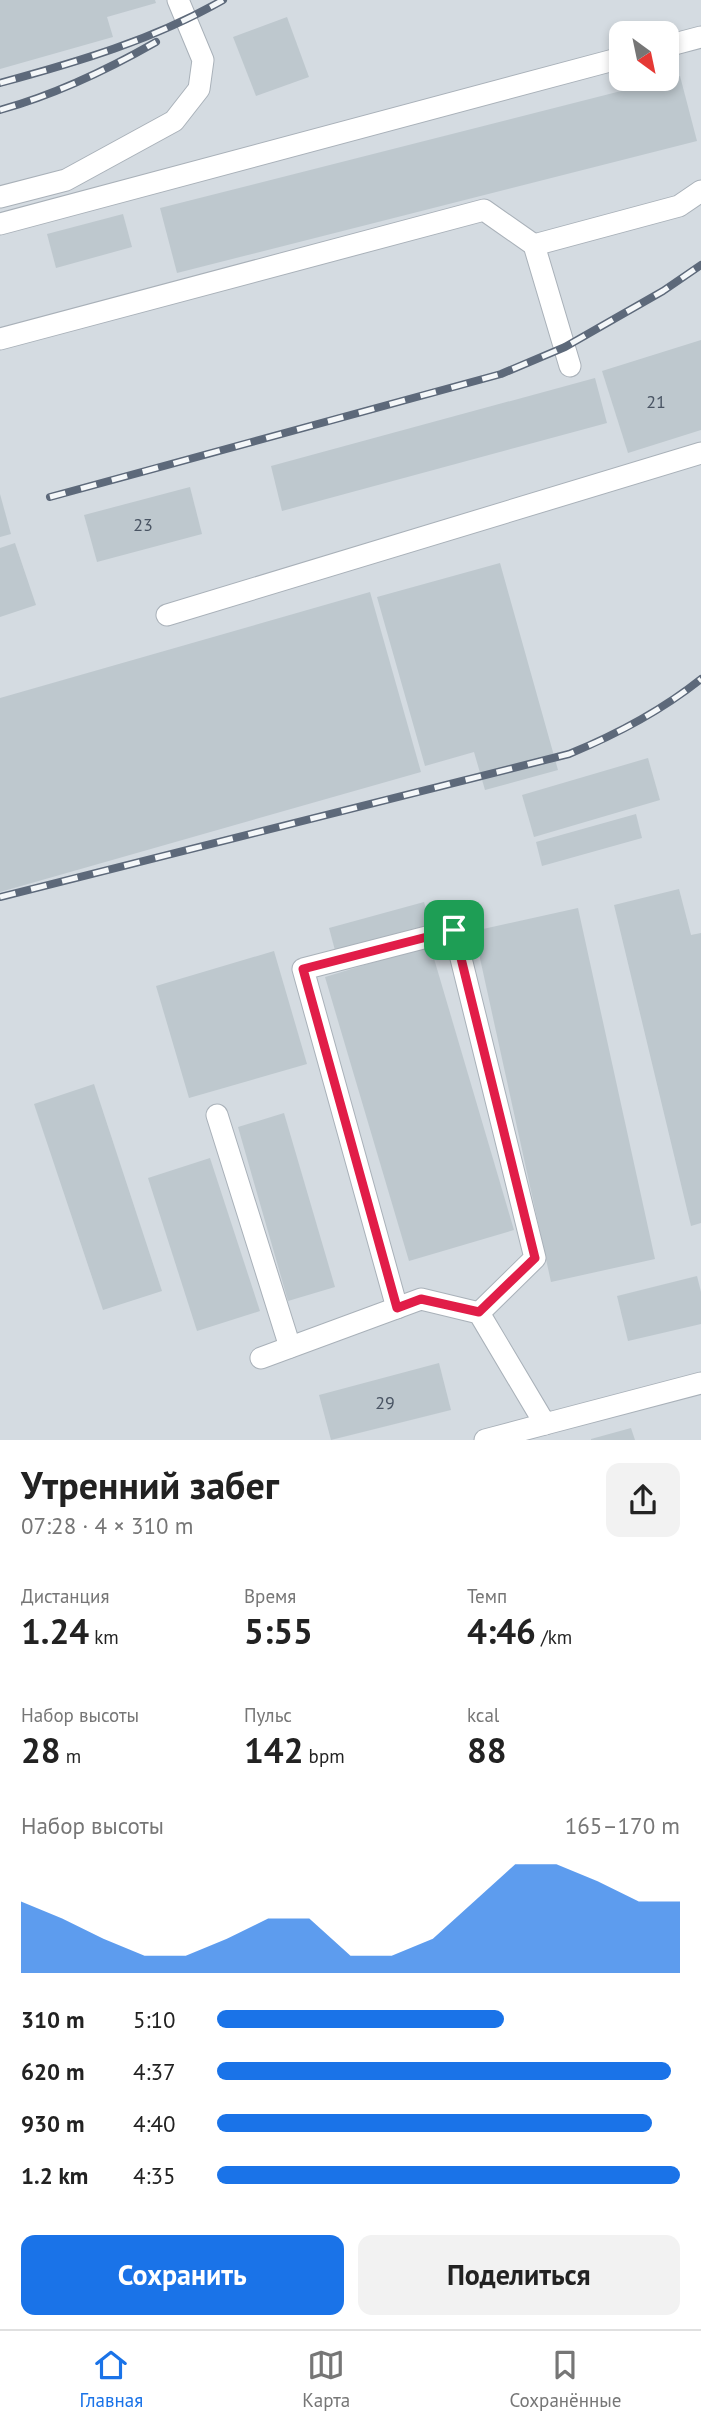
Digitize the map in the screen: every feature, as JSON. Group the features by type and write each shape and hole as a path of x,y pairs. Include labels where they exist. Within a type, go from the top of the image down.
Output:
{"lane":[{"path":"0,197 66,180 174,121 199,89 203,60 178,0"},
{"path":"679,43 701,37"},
{"path":"0,224 609,61"},
{"path":"534,246 679,206 701,191"},
{"path":"0,339 484,210 534,246 570,366"},
{"path":"167,615 701,453"},
{"path":"397,1308 303,969 454,930 535,1258 479,1312"},
{"path":"217,1115 290,1347"},
{"path":"261,1358 421,1299 479,1312 545,1424"},
{"path":"485,1440 701,1383"}],"shaded area":[{"path":"0,0 701,0 701,1440 0,1440"}],"building":[{"path":"0,0 155,0 156,3 107,17 113,37 0,69"},
{"path":"287,17 309,77 256,96 233,37"},
{"path":"679,76 697,141 177,273 160,208 621,91 679,91"},
{"path":"123,214 132,247 56,268 47,234"},
{"path":"701,340 701,430 628,453 602,371"},
{"path":"595,378 607,423 282,511 271,466"},
{"path":"190,487 202,534 97,562 84,515"},
{"path":"0,494 11,534 0,537"},
{"path":"15,543 36,605 0,617 0,548"},
{"path":"500,563 558,770 485,790 474,752 425,766 377,597"},
{"path":"370,592 421,772 0,892 0,698"},
{"path":"648,758 660,800 534,837 522,795"},
{"path":"636,814 642,838 542,866 536,842"},
{"path":"679,889 691,935 701,933 701,1223 691,1226 614,905"},
{"path":"424,902 432,928 336,954 329,928"},
{"path":"578,908 655,1259 551,1282 474,931"},
{"path":"430,945 514,1230 409,1261 325,977"},
{"path":"274,951 307,1064 189,1098 156,986"},
{"path":"94,1084 162,1291 103,1310 34,1104"},
{"path":"284,1113 335,1287 288,1301 238,1127"},
{"path":"210,1158 260,1311 197,1331 148,1178"},
{"path":"697,1276 701,1292 701,1324 628,1341 617,1296"},
{"path":"439,1363 451,1410 331,1440 319,1395"},
{"path":"631,1428 635,1440 591,1440 591,1439"}],"railway":[{"path":"0,83 86,58 142,38 223,0"},
{"path":"0,110 80,81 156,42"},
{"path":"50,497 501,374 565,347 663,291 701,265"},
{"path":"0,897 569,754 637,721 670,702 701,679"}],"route":[{"path":"454,930 535,1258 479,1312 421,1299 397,1308 303,969 454,930"}]}
